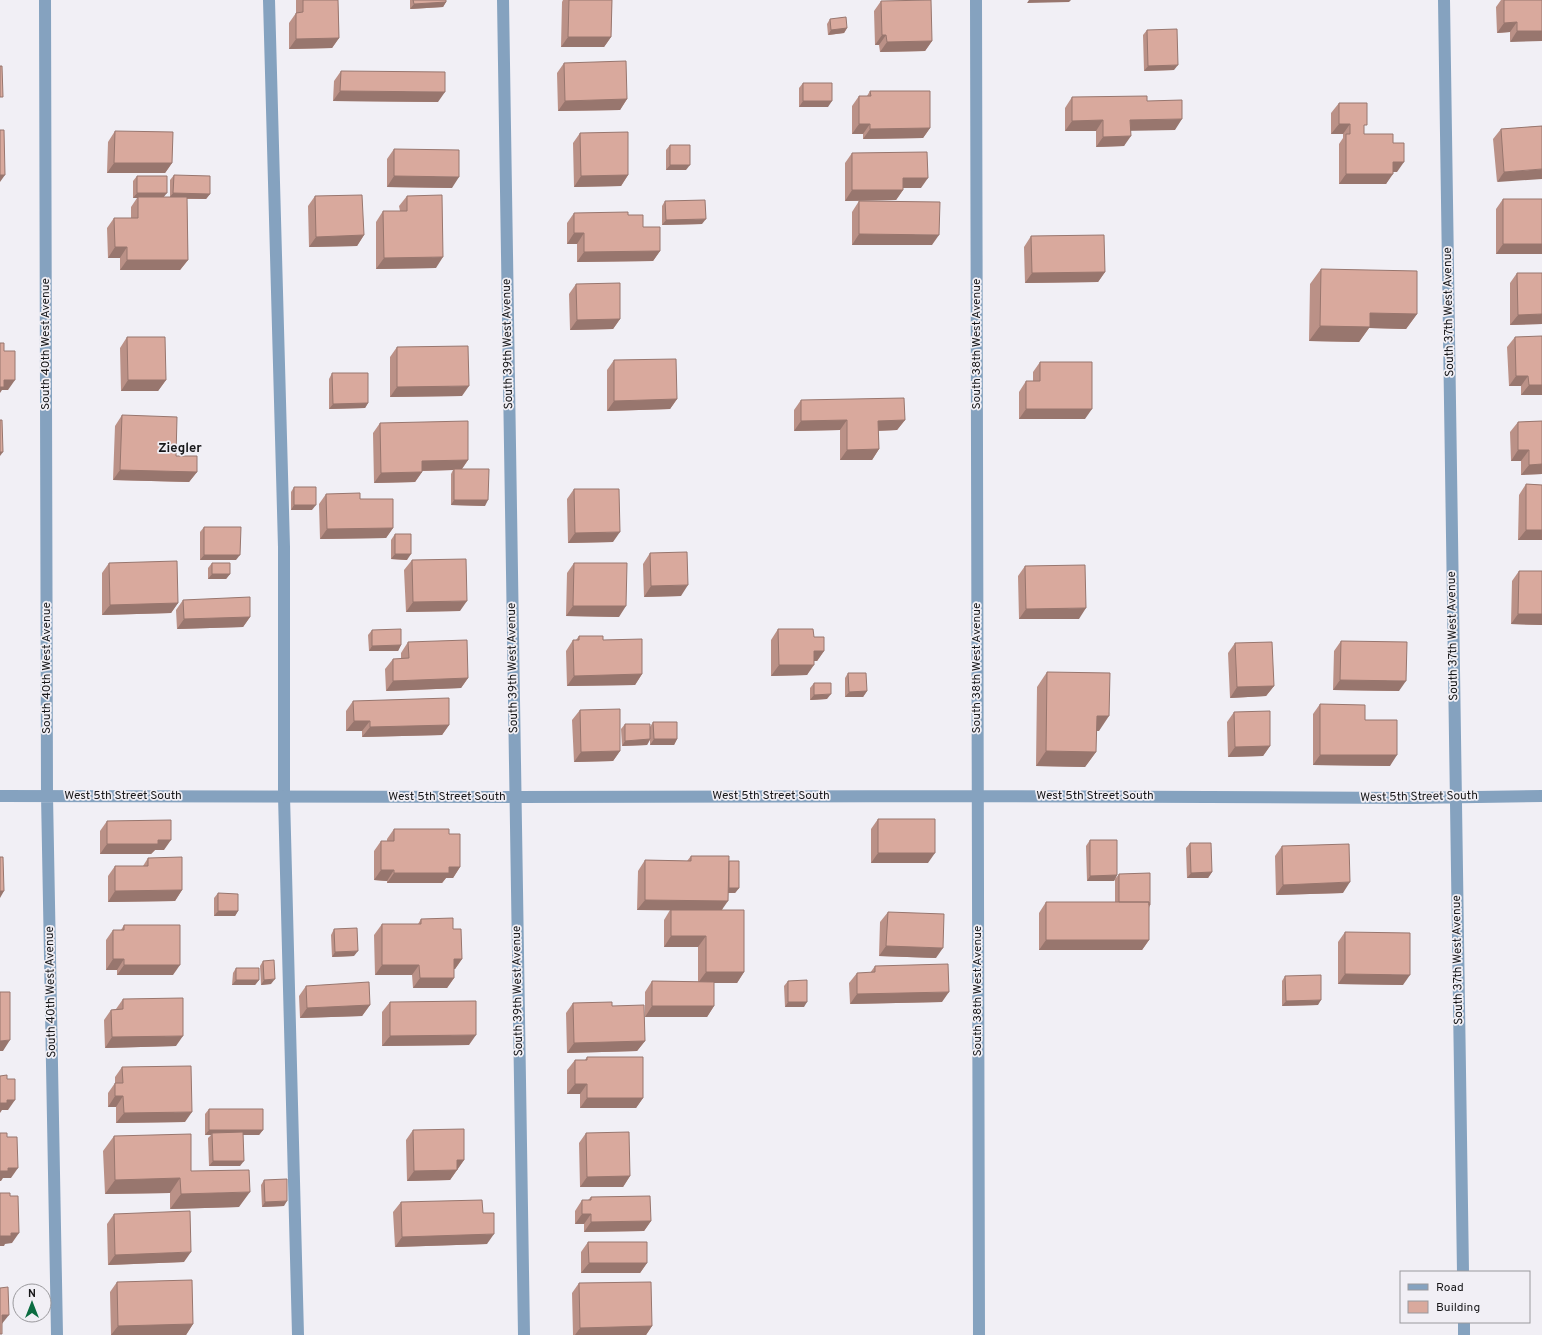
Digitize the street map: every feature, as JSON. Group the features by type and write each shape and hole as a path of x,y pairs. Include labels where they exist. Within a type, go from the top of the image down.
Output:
{"street":[{"name":"South 40th West Avenue","path":"45,0 47,795 57,1335"},
{"path":"269,0 284,548 284,796 298,1335"},
{"name":"South 39th West Avenue","path":"503,0 524,1335"},
{"name":"South 38th West Avenue","path":"976,0 979,1335"},
{"name":"South 37th West Avenue","path":"1444,0 1463,1271"},
{"name":"West 5th Street South","path":"0,796 978,796 1403,798 1542,796"},
{"path":"1464,1323 1464,1335"}],"building":[{"path":"303,0 338,0 339,38 296,39 296,13 303,12"},
{"path":"413,0 446,0 446,2 414,4"},
{"path":"569,0 612,0 611,37 568,37"},
{"path":"931,0 932,41 887,42 886,35 882,35 881,1"},
{"path":"1504,0 1542,0 1542,31 1517,31 1517,22 1504,23"},
{"path":"846,17 847,28 831,30 830,19"},
{"path":"1177,29 1178,65 1148,66 1147,30"},
{"path":"626,61 627,99 565,101 564,63"},
{"path":"0,66 2,66 3,97 0,97"},
{"path":"341,71 445,72 445,92 340,91"},
{"path":"803,83 832,83 832,101 803,101"},
{"path":"870,91 930,91 930,128 870,129 870,124 859,124 859,96 871,96"},
{"path":"1147,96 1147,101 1182,100 1182,119 1130,120 1131,136 1103,137 1103,120 1072,121 1072,97"},
{"path":"1339,103 1367,103 1367,125 1364,125 1364,134 1393,134 1393,143 1404,143 1404,162 1393,162 1393,174 1346,174 1346,134 1350,134 1350,124 1339,124"},
{"path":"1542,126 1542,169 1504,172 1501,129"},
{"path":"0,130 4,130 5,175 0,175"},
{"path":"115,131 173,132 172,163 114,163"},
{"path":"628,132 628,175 581,176 580,133"},
{"path":"670,145 690,145 690,165 670,165"},
{"path":"394,149 459,150 459,177 394,176"},
{"path":"927,152 928,178 903,178 903,190 852,190 852,153"},
{"path":"174,175 210,176 210,194 173,193"},
{"path":"137,176 167,176 167,193 137,193"},
{"path":"362,195 364,235 316,237 315,196"},
{"path":"442,195 443,257 384,258 383,211 407,211 407,196"},
{"path":"138,197 187,197 188,260 127,260 127,247 115,247 114,218 138,218"},
{"path":"1503,199 1542,199 1542,244 1503,244"},
{"path":"705,200 706,219 666,220 665,201"},
{"path":"859,201 940,202 939,235 859,234"},
{"path":"628,212 628,215 643,215 643,227 660,227 660,251 584,252 584,233 574,233 574,213"},
{"path":"1104,235 1105,272 1032,273 1031,236"},
{"path":"1321,269 1417,271 1417,314 1370,313 1370,327 1320,326"},
{"path":"1517,273 1542,273 1542,314 1518,315"},
{"path":"620,283 620,319 577,320 576,284"},
{"path":"1542,336 1542,385 1529,385 1528,376 1516,376 1515,337"},
{"path":"127,337 165,337 166,380 128,380"},
{"path":"0,343 4,343 4,351 15,351 15,380 4,380 4,387 0,387"},
{"path":"468,346 469,386 397,387 397,347"},
{"path":"676,359 677,399 614,401 614,360"},
{"path":"1040,362 1092,362 1092,409 1026,409 1026,381 1040,381"},
{"path":"332,373 368,373 368,403 333,404"},
{"path":"904,398 905,420 878,421 879,449 847,450 847,420 801,421 801,400"},
{"path":"122,415 177,417 176,456 197,456 197,472 120,470"},
{"path":"0,420 2,420 3,452 0,452"},
{"path":"468,421 468,460 422,461 422,472 381,473 380,423"},
{"path":"1542,421 1542,464 1529,465 1529,450 1518,450 1518,422"},
{"path":"454,469 489,469 488,500 454,500"},
{"path":"1526,484 1542,485 1542,530 1526,530"},
{"path":"294,487 316,487 316,505 294,505"},
{"path":"574,489 619,489 620,532 575,533"},
{"path":"360,493 360,499 393,499 393,528 327,529 326,494"},
{"path":"204,527 241,527 240,555 204,555"},
{"path":"395,534 411,534 411,554 395,554"},
{"path":"687,552 688,585 651,586 650,553"},
{"path":"466,559 467,601 413,602 412,560"},
{"path":"177,561 178,603 110,605 109,563"},
{"path":"212,563 230,563 230,574 212,574"},
{"path":"574,563 627,563 626,606 573,606"},
{"path":"1085,565 1086,608 1026,609 1025,566"},
{"path":"1519,571 1542,571 1542,614 1518,614"},
{"path":"250,597 250,617 184,619 183,600"},
{"path":"401,629 401,645 372,646 372,630"},
{"path":"778,629 813,629 814,637 824,637 824,651 814,651 814,665 779,665"},
{"path":"579,636 603,636 603,640 642,639 642,674 574,676 573,640 579,640"},
{"path":"467,640 468,678 393,681 393,659 409,658 408,642"},
{"path":"1341,641 1407,642 1406,681 1340,680"},
{"path":"1272,642 1274,686 1237,687 1235,643"},
{"path":"1047,672 1110,673 1109,716 1097,716 1096,752 1046,751"},
{"path":"848,673 866,673 867,691 849,692"},
{"path":"814,683 831,683 831,694 814,695"},
{"path":"449,698 449,725 370,727 370,721 354,721 353,701"},
{"path":"1320,704 1365,705 1365,720 1397,720 1397,755 1320,755"},
{"path":"620,709 620,751 581,752 580,710"},
{"path":"1270,711 1270,746 1235,747 1234,712"},
{"path":"653,722 677,722 677,739 654,739"},
{"path":"625,724 650,724 650,739 625,741"},
{"path":"878,819 935,819 935,853 878,853"},
{"path":"171,820 171,840 158,840 158,844 107,844 107,821"},
{"path":"394,829 449,829 449,834 460,834 460,867 449,867 449,873 394,873 394,870 381,870 381,841 394,841"},
{"path":"1090,840 1117,840 1117,875 1090,876"},
{"path":"1190,843 1211,843 1212,872 1191,873"},
{"path":"1349,844 1350,882 1283,885 1282,846"},
{"path":"691,856 729,856 728,901 645,900 645,860 691,861"},
{"path":"0,857 3,857 4,891 0,891"},
{"path":"182,857 182,890 115,891 115,866 148,866 148,858"},
{"path":"729,861 739,861 739,888 729,888"},
{"path":"1150,873 1150,905 1149,902 1119,902 1119,874"},
{"path":"218,893 238,894 238,911 218,911"},
{"path":"1046,902 1149,902 1149,940 1046,940"},
{"path":"671,910 744,910 744,972 706,972 706,936 671,936"},
{"path":"888,912 944,914 943,948 886,946"},
{"path":"453,918 453,929 461,929 462,959 454,959 454,978 420,978 419,965 382,965 382,924 421,924 421,919"},
{"path":"124,925 180,925 180,965 124,965 124,959 113,959 113,930 124,930"},
{"path":"357,928 358,951 335,952 334,929"},
{"path":"1345,932 1410,933 1410,975 1345,974"},
{"path":"274,960 275,979 264,980 263,961"},
{"path":"948,964 949,992 857,994 857,973 875,972 875,966"},
{"path":"236,968 259,968 259,980 236,980"},
{"path":"1321,975 1321,1000 1286,1001 1285,976"},
{"path":"807,980 807,1002 788,1002 788,981"},
{"path":"652,981 714,982 714,1006 652,1006"},
{"path":"369,982 370,1005 307,1008 306,986"},
{"path":"0,992 10,992 10,1040 0,1041"},
{"path":"183,998 183,1036 112,1037 111,1010 123,1009 123,999"},
{"path":"476,1001 476,1035 390,1036 390,1002"},
{"path":"612,1002 612,1006 644,1005 645,1041 574,1043 573,1003"},
{"path":"587,1057 643,1057 643,1098 587,1098 587,1084 575,1084 575,1060 587,1060"},
{"path":"191,1066 192,1112 124,1113 123,1096 115,1096 115,1083 123,1083 122,1067"},
{"path":"7,1075 7,1079 15,1079 15,1100 7,1100 7,1103 0,1103 0,1076"},
{"path":"209,1109 263,1109 263,1130 209,1130"},
{"path":"464,1129 464,1160 457,1160 457,1170 414,1171 413,1130"},
{"path":"243,1132 244,1161 213,1161 212,1133"},
{"path":"629,1132 630,1176 587,1177 586,1133"},
{"path":"0,1133 7,1133 7,1137 17,1137 18,1168 8,1168 8,1171 0,1171"},
{"path":"191,1134 191,1171 249,1170 250,1192 181,1194 180,1178 115,1180 114,1136"},
{"path":"287,1179 287,1201 265,1202 264,1180"},
{"path":"0,1193 10,1193 10,1196 18,1196 19,1233 11,1233 11,1236 0,1236"},
{"path":"650,1196 651,1221 591,1222 591,1214 582,1214 582,1200 591,1200 591,1197"},
{"path":"482,1200 483,1213 494,1213 494,1234 402,1237 401,1202"},
{"path":"190,1211 191,1252 115,1255 114,1214"},
{"path":"588,1242 647,1242 647,1263 589,1263"},
{"path":"192,1280 193,1324 118,1326 117,1282"},
{"path":"651,1282 652,1326 580,1328 579,1283"},
{"path":"8,1287 9,1315 2,1315 2,1334 0,1334 0,1288"}],"district":[{"name":"Ziegler","path":"180,449"}]}
